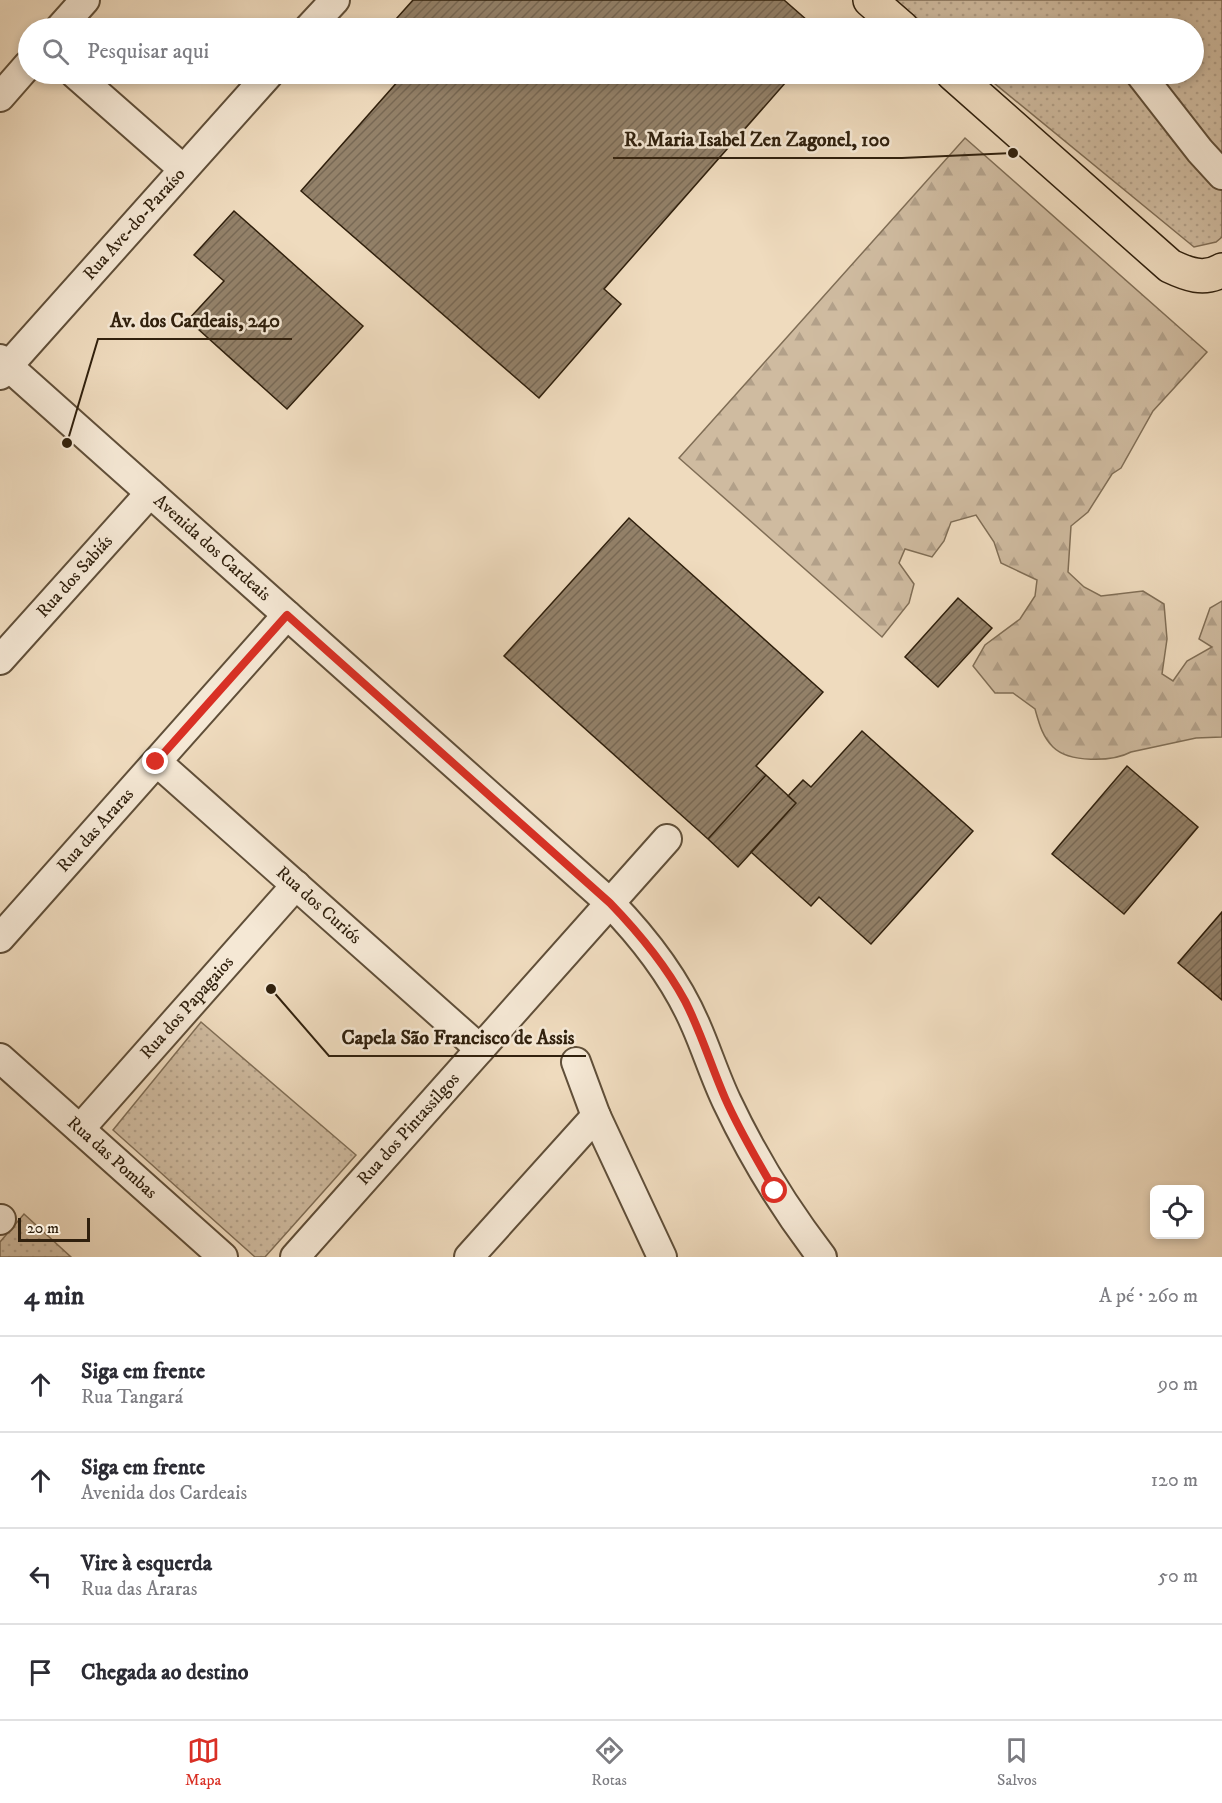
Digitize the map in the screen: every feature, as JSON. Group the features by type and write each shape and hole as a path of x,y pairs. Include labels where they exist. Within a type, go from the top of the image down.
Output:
{"main road":[{"path":"870,0 891,18"},
{"path":"964,84 1170,266 1188,274 1212,273"}],"street":[{"path":"69,18 85,0"},
{"path":"318,18 335,0"},
{"path":"1,93 18,75"},
{"path":"86,84 183,169"},
{"name":"Rua Ave-do-Paraíso","path":"3,367 260,84"},
{"path":"1148,84 1200,152 1222,175"},
{"name":"Avenida dos Cardeais","path":"3,367 287,615 610,903 639,934 670,976 697,1027 726,1100 749,1146 775,1191 822,1257"},
{"name":"Rua dos Sabiás","path":"0,660 150,493"},
{"name":"Rua das Araras","path":"0,938 287,615"},
{"name":"Rua dos Curiós","path":"156,762 480,1049"},
{"name":"Rua dos Pintassilgos","path":"295,1257 667,839"},
{"name":"Rua dos Papagaios","path":"80,1129 296,885"},
{"name":"Rua das Pombas","path":"0,1058 223,1257"},
{"path":"576,1062 596,1116 662,1257"},
{"path":"469,1257 596,1116"}],"green space":[{"path":"895,0 1222,0 1222,237 1216,242 1194,247 995,84 1204,84 1204,18 917,18"},
{"path":"965,138 1207,352 1153,411 1121,468 1112,474 1088,512 1071,526 1068,572 1084,587 1101,596 1143,591 1164,604 1167,639 1162,674 1173,681 1187,661 1212,647 1199,639 1210,608 1222,601 1222,737 1196,738 1113,758 1080,758 1060,752 1046,738 1035,709 1013,693 995,693 973,666 985,645 1020,619 1035,596 1037,580 1001,563 994,542 976,515 951,522 944,541 932,557 905,549 899,563 914,584 909,603 882,637 679,458"},
{"path":"201,1022 356,1155 265,1257 255,1257 113,1130"},
{"path":"24,1214 71,1257 0,1257 0,1242"}],"building":[{"path":"413,0 784,0 805,18 397,18"},
{"path":"395,84 784,84 604,289 621,304 539,398 301,191"},
{"path":"234,211 363,326 287,409 188,320 224,281 194,255"},
{"path":"629,518 823,692 756,766 766,775 708,839 504,656"},
{"path":"958,598 992,628 938,687 905,657"},
{"path":"862,731 973,831 871,944 819,897 811,906 751,852 796,803 788,796 803,780 811,787"},
{"path":"1127,766 1198,827 1124,914 1052,854"},
{"path":"766,775 796,803 738,867 708,839"},
{"path":"1222,912 1222,1000 1178,963"}],"place":[{"name":"R. Maria Isabel Zen Zagonel, 100","path":"1013,153"},
{"name":"Av. dos Cardeais, 240","path":"67,443"},
{"name":"Capela São Francisco de Assis","path":"271,989"}],"route":[{"path":"156,762 287,615 610,903 632,926 670,976 685,1001 726,1100 775,1191"}]}
